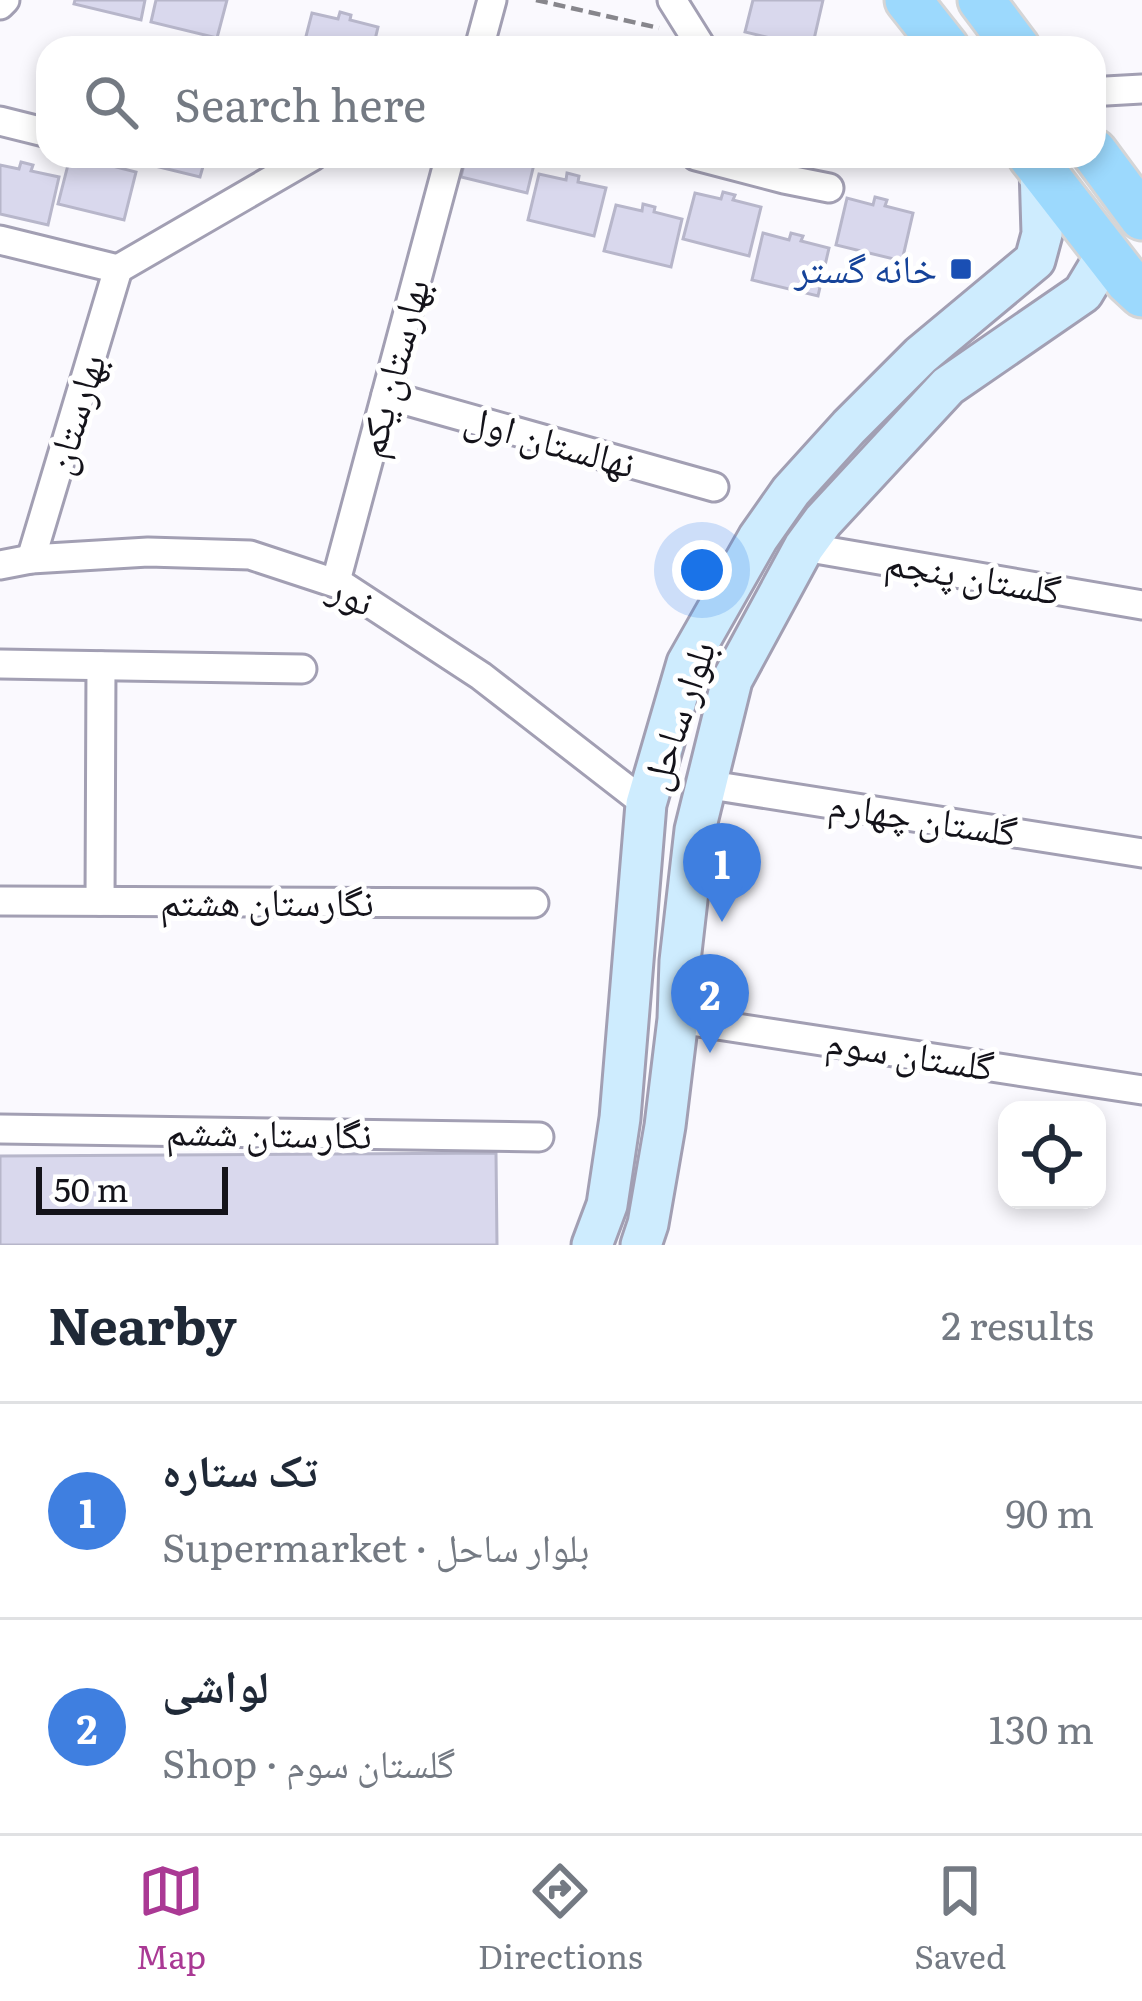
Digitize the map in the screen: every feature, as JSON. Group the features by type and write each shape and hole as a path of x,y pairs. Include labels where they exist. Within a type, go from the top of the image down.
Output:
{"main road":[{"path":"908,0 936,36"},
{"path":"981,0 1007,36"},
{"name":"بلوار ساحل","path":"592,1245 608,1205 620,1118 646,804 687,663 758,538 791,491 921,355 1035,260 1042,234 1037,168"},
{"path":"1041,168 1142,294"},
{"path":"1106,168 1142,217"},
{"name":"بلوار ساحل","path":"641,1245 665,1126 695,830 732,680 823,521 948,386 1083,293 1107,254"},
{"path":"646,804 695,830"}],"street":[{"path":"482,36 492,0"},
{"path":"672,0 694,36"},
{"path":"1106,91 1142,89"},
{"path":"0,121 36,130"},
{"path":"0,240 118,269 292,168"},
{"name":"بهارستان یکم","path":"336,581 447,168"},
{"path":"777,168 830,188"},
{"name":"بهارستان","path":"32,559 118,269"},
{"name":"نهالستان اول","path":"386,395 714,487"},
{"name":"گلستان پنجم","path":"804,547 1142,605"},
{"name":"نور","path":"0,565 148,553 250,556 336,581 481,676 646,804"},
{"path":"0,664 302,669"},
{"path":"100,901 101,666"},
{"name":"گلستان چهارم","path":"704,784 1142,853"},
{"name":"نگارستان هشتم","path":"0,901 534,903"},
{"name":"گلستان سوم","path":"678,1018 1142,1090"},
{"name":"نگارستان ششم","path":"0,1129 538,1137"}],"path":[{"path":"536,0 675,36"}],"building":[{"path":"75,0 145,0 141,20 74,4"},
{"path":"156,0 227,0 218,36 151,22"},
{"path":"753,0 823,0 815,36 745,32"},
{"path":"340,12 351,15 350,20 378,27 376,36 306,36 312,13 338,19"},
{"path":"21,162 33,165 31,171 59,177 48,225 0,214 0,165 19,169"},
{"path":"67,168 136,172 124,220 58,204"},
{"path":"163,168 203,168 200,177"},
{"path":"463,168 533,168 527,193 461,177"},
{"path":"567,173 579,176 578,182 606,188 594,236 528,220 539,174 566,180"},
{"path":"723,192 735,195 733,200 761,207 749,256 683,239 695,193 721,199"},
{"path":"875,197 887,200 885,206 913,213 902,261 836,245 847,198 873,205"},
{"path":"643,204 682,219 671,267 604,251 616,205 642,211"},
{"path":"763,233 789,240 791,233 803,236 801,241 829,248 818,296 752,280"},
{"path":"496,1153 497,1245 0,1245 0,1156"}],"place":[{"name":"خانه گستر","path":"961,269"},
{"name":"تک ستاره","path":"722,922"},
{"name":"لواشی","path":"710,1053"}]}
